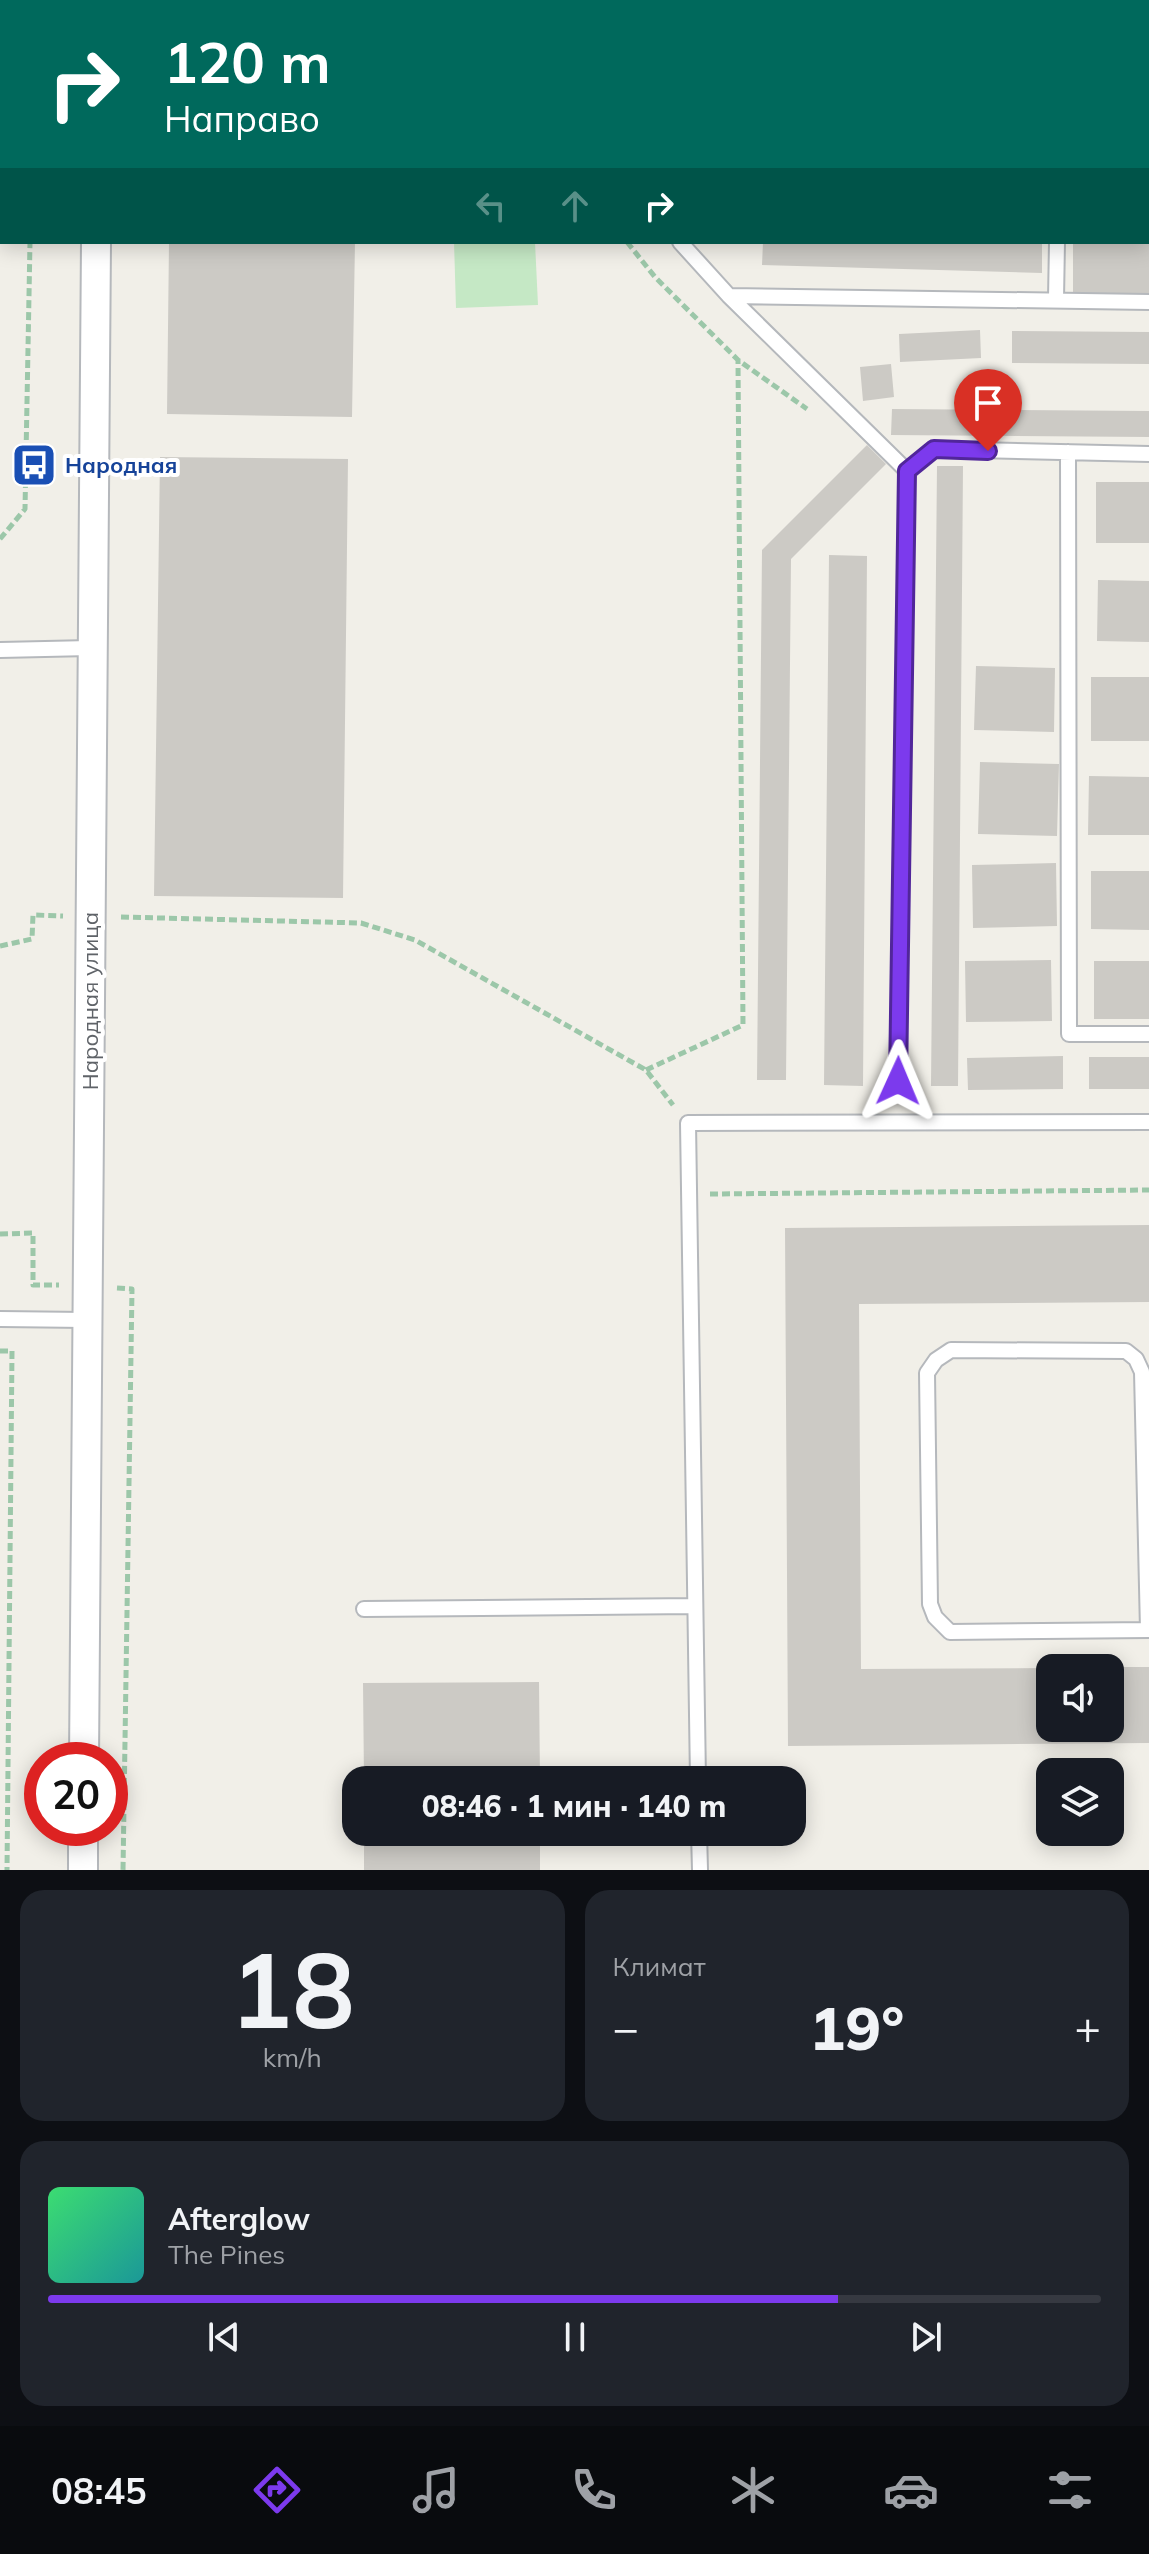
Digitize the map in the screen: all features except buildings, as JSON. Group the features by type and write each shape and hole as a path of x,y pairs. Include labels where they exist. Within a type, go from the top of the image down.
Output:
{"street":[{"name":"Народная улица","path":"84,1742 90,648 96,244"},
{"path":"83,1846 83,1870"}],"lane":[{"path":"682,244 729,296 907,471 898,1081"},
{"path":"1056,299 1057,244"},
{"path":"729,296 1149,302"},
{"path":"907,471 934,449 1149,454"},
{"path":"1068,452 1069,1034 1149,1034"},
{"path":"0,650 90,648"},
{"path":"698,1766 688,1123 1149,1122"},
{"path":"0,1319 86,1320"},
{"path":"951,1350 1126,1351 1136,1359 1142,1372 1148,1630 950,1632 935,1617 930,1604 927,1373 936,1360 951,1350"},
{"path":"364,1609 695,1606"},
{"path":"699,1846 700,1870"}],"path":[{"path":"0,539 25,509 30,244"},
{"path":"629,244 655,277 738,360 810,411"},
{"path":"646,1070 743,1025 738,360"},
{"path":"0,946 32,939 33,915 361,923 415,940 646,1070 688,1123"},
{"path":"689,1194 1149,1190"},
{"path":"0,1351 12,1351 7,1870"}],"green space":[{"path":"454,244 535,244 538,305 456,308"}],"place":[{"name":"Народная","path":"34,465"}],"route":[{"path":"898,1081 907,471 934,449 988,451"}]}
